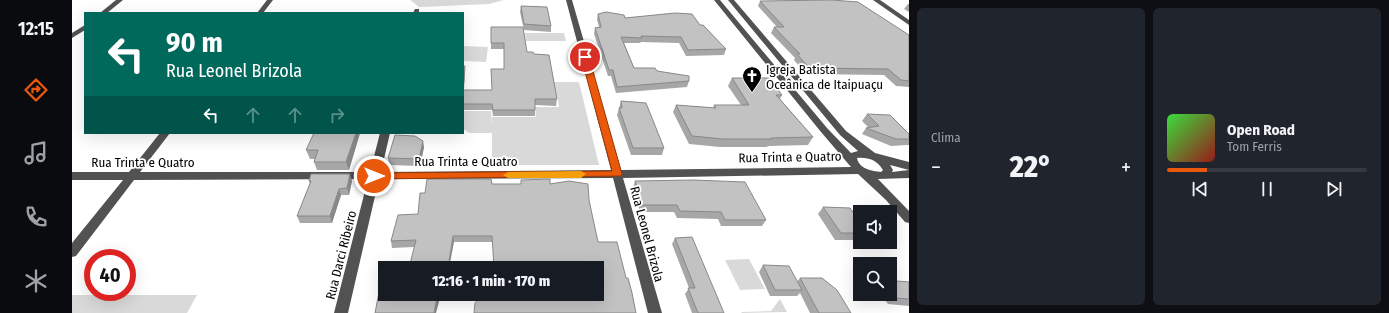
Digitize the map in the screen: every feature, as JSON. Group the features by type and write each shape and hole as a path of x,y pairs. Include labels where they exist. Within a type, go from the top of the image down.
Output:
{"street":[{"path":"104,12 120,0"},
{"path":"261,12 270,0"},
{"name":"Rua Leonel Brizola","path":"569,0 655,313"},
{"path":"717,0 824,130 852,160 854,165 863,171 890,197 909,219"},
{"path":"731,0 843,132 860,148 887,166 888,170 883,175 890,197"},
{"path":"876,0 909,24"},
{"path":"72,36 84,28"},
{"path":"72,252 165,134"},
{"name":"Rua Darci Ribeiro","path":"341,313 385,134"},
{"path":"852,160 853,156 857,154 909,166"},
{"name":"Rua Trinta e Quatro","path":"72,176 374,176 863,171 883,175 909,174"}],"shaded area":[{"path":"410,0 504,0 489,4 419,7"},
{"path":"525,33 564,33 566,41 526,41"},
{"path":"464,46 488,47 486,62 464,61"},
{"path":"548,82 579,82 599,165 492,165 492,133 469,133 464,130 464,111 491,111 492,125 492,117 536,117 535,107 559,107 557,95 550,95"},
{"path":"749,259 765,289 740,290 725,260"},
{"path":"72,295 84,295 84,301 136,301 136,295 197,295 187,313 72,313"},
{"path":"780,299 787,312 741,312 771,311"}],"building":[{"path":"832,0 858,2 909,35 909,81 901,80 888,69 809,68 797,54 800,54 774,27 784,27 760,1"},
{"path":"521,6 547,7 551,26 524,24"},
{"path":"606,12 624,15 625,18 675,13 692,14 700,25 703,25 726,49 688,50 681,37 621,37 634,68 655,68 657,71 689,76 689,81 617,87 613,70 609,70 595,28 601,27 598,14"},
{"path":"491,27 523,27 527,52 549,55 557,99 535,99 535,110 493,110 492,104 464,104 464,90 492,90 491,69 504,69 504,43 491,43"},
{"path":"732,78 769,78 782,95 776,95 813,137 723,139 692,136 676,105 716,108 714,105 749,105"},
{"path":"621,101 646,103 664,148 633,148 619,108 622,108"},
{"path":"867,114 890,115 909,134 909,139 896,139 866,128 879,126"},
{"path":"314,134 356,134 346,162 314,162 318,150 306,150"},
{"path":"395,135 415,136 423,141 419,159 388,158"},
{"path":"311,174 350,174 347,188 339,189 330,216 297,216 311,181 309,181"},
{"path":"427,179 491,179 492,184 521,184 521,180 550,179 550,184 569,181 588,184 589,200 598,242 617,242 626,278 628,278 636,313 474,313 475,303 477,301 604,301 604,261 494,261 492,236 453,236 449,261 411,261 416,240 391,241 398,215 418,214 420,193 425,193"},
{"path":"693,180 745,182 766,220 725,220 721,212 680,211 677,205 642,205 635,181"},
{"path":"823,207 850,208 853,212 853,233 841,233"},
{"path":"692,237 724,313 698,313 688,288 695,288 675,238"},
{"path":"763,265 789,266 802,290 775,290"},
{"path":"800,278 822,278 837,290 851,313 819,313"},
{"path":"897,281 909,282 909,299 897,298"},
{"path":"378,297 378,301 437,301 434,313 375,313"}],"slow traffic":[{"path":"508,175 581,174"}],"place":[{"name":"Igreja Batista Oceânica de Itaipuaçu","path":"752,93"}],"route":[{"path":"374,176 617,174 585,57"}]}
